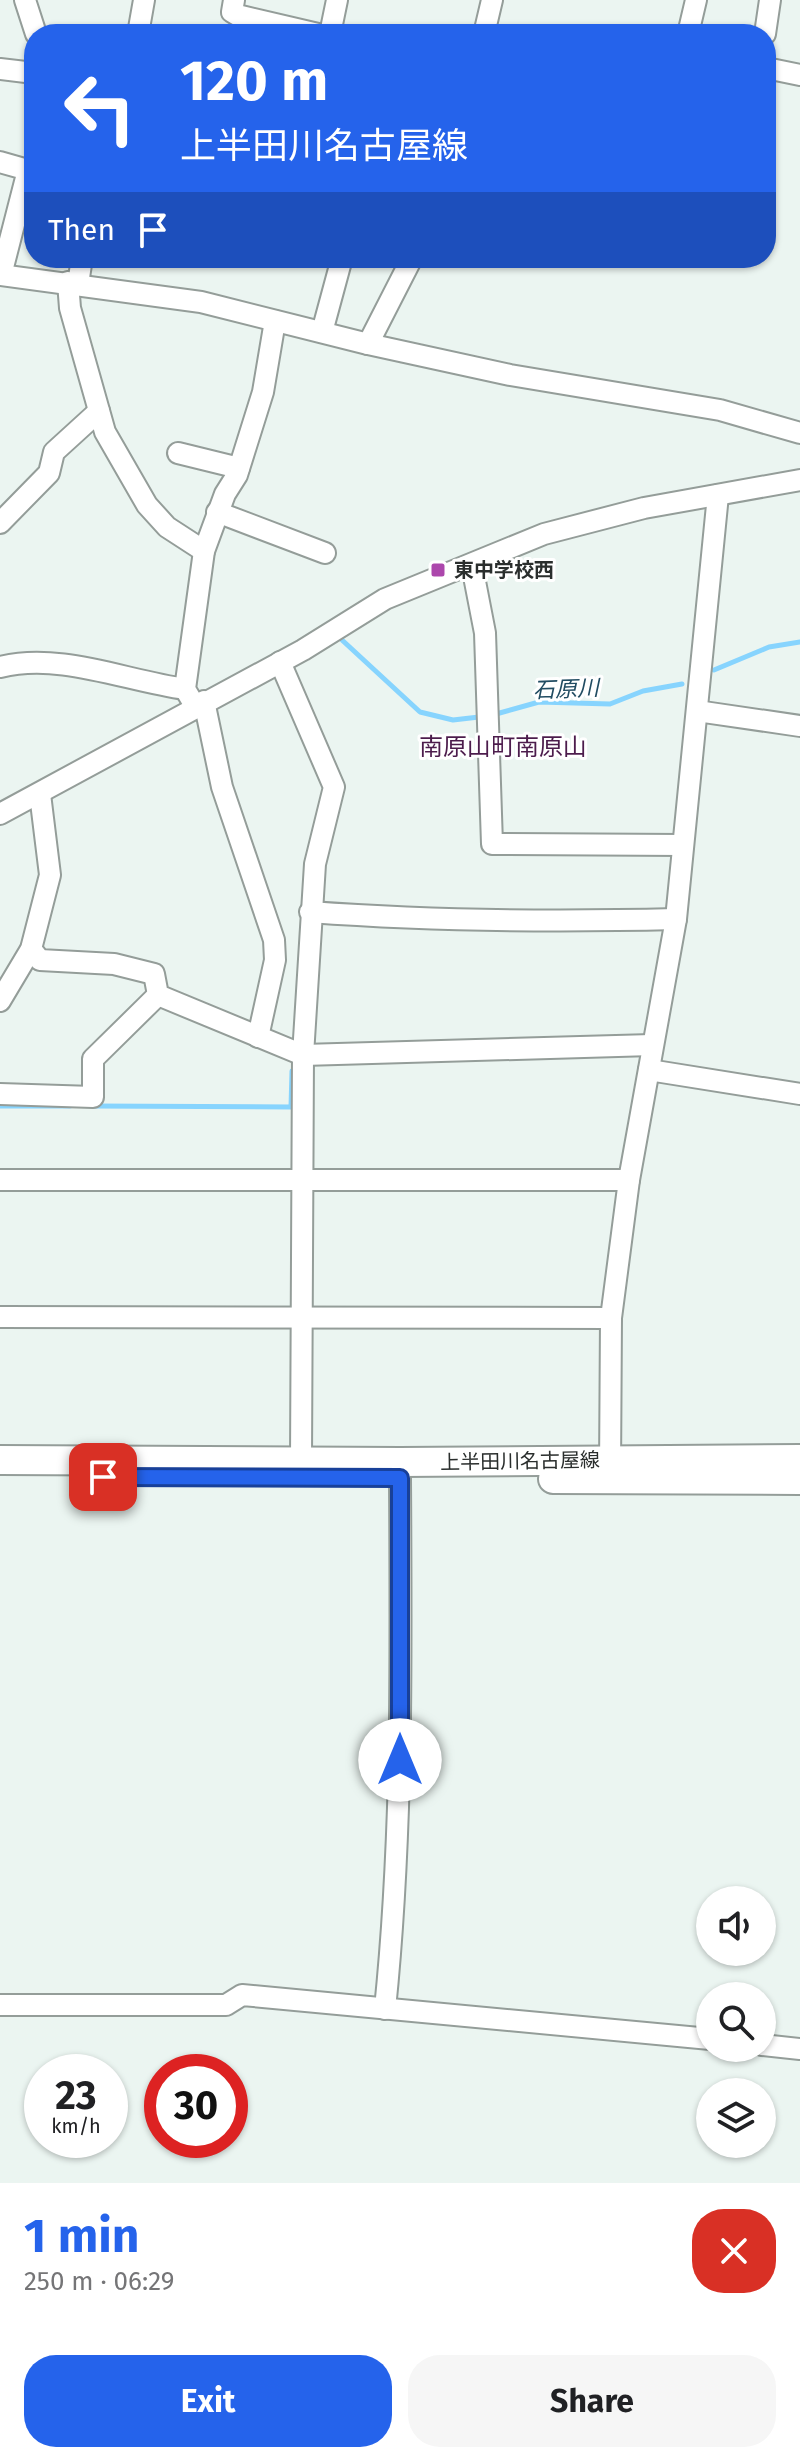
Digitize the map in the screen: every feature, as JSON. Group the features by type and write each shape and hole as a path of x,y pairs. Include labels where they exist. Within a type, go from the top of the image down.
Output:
{"main road":[{"name":"上半田川名古屋線","path":"0,1476 400,1478 800,1459"},
{"name":"上半田川名古屋線","path":"0,1460 301,1460 610,1469 800,1480"}],"street":[{"path":"25,0 33,24"},
{"path":"140,24 144,0"},
{"path":"234,0 232,12 237,15 275,24"},
{"path":"332,24 337,0"},
{"path":"486,24 492,0"},
{"path":"690,24 696,0"},
{"path":"766,24 770,0"},
{"path":"0,69 24,72"},
{"path":"776,70 800,75"},
{"path":"0,162 24,169"},
{"path":"24,186 1,275 201,302 368,344 510,375 720,410 800,433"},
{"path":"78,268 70,308 105,432 138,494 167,527 204,551"},
{"path":"322,332 339,268"},
{"path":"368,344 407,268"},
{"path":"258,1037 275,960 274,940 195,698 204,551 217,512 239,468 263,392 275,321"},
{"path":"0,523 49,473 54,452 99,411"},
{"path":"178,453 239,468"},
{"path":"0,814 180,718 195,698 280,662 385,599 544,534 644,508 800,480"},
{"path":"610,1469 611,1318 629,1180 676,919 718,495"},
{"path":"217,512 325,553"},
{"path":"472,566 485,633 492,844 683,845"},
{"path":"280,662 334,787 315,864 310,912 303,1055 301,1460"},
{"path":"0,667 16,663 61,664 195,698"},
{"path":"697,711 800,726"},
{"path":"0,1001 31,949 50,875 40,794"},
{"path":"310,912 400,919 551,922 676,919"},
{"path":"31,949 40,960 114,964 154,974 158,995"},
{"path":"158,995 303,1055 652,1045"},
{"path":"0,1094 93,1097 93,1059 158,995"},
{"path":"649,1070 800,1094"},
{"path":"0,1180 629,1180"},
{"path":"0,1317 611,1318"},
{"path":"385,2009 396,1898 400,1775 400,1478"},
{"path":"0,2005 226,2005 242,1995 696,2038"},
{"path":"776,2046 800,2049"}],"waterway":[{"name":"石原川","path":"342,640 420,712 453,720 479,717"},
{"name":"石原川","path":"714,670 769,647 800,642"},
{"name":"石原川","path":"496,714 539,702 610,704 643,691 682,684"},
{"path":"92,1106 291,1107 292,1071"},
{"path":"0,1106 70,1106"}],"place":[{"name":"東中学校西","path":"438,570"}],"district":[{"name":"南原山町南原山","path":"503,747"}],"route":[{"path":"103,1477 400,1478 400,1760"}]}
